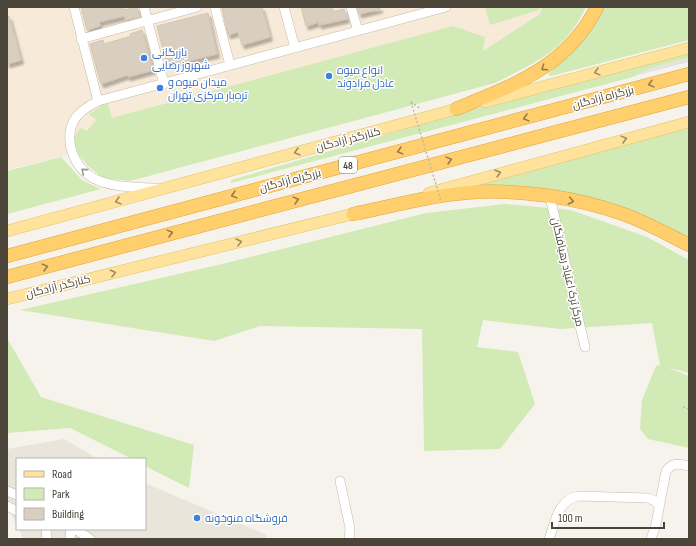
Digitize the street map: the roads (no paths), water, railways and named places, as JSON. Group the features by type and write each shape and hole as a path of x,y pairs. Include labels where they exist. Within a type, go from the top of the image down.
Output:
{"highway":[{"path":"456,109 519,83 553,62 581,32 597,7"},
{"name":"بزرگراه آزادگان","path":"7,256 689,74"},
{"name":"بزرگراه آزادگان","path":"7,277 689,97"},
{"path":"353,214 464,192 502,192 550,197 600,207 646,223 689,245"}],"main road":[{"name":"کنارگذر آزادگان","path":"7,231 456,109 689,48"},
{"name":"کنارگذر آزادگان","path":"7,299 353,214 689,122"}],"street":[{"path":"74,7 98,102"},
{"path":"144,7 164,84"},
{"path":"81,39 197,7"},
{"path":"215,7 230,65"},
{"path":"284,7 295,48"},
{"path":"351,7 358,31"},
{"path":"162,188 126,187 110,184 94,178 78,165 70,145 73,122 80,112 98,102 358,31 422,10 446,7"},
{"name":"مرکز ترک اعتیاد رهیافتگان","path":"550,197 585,346"},
{"path":"651,539 656,524 666,471 670,465 675,463 689,466"},
{"path":"340,482 350,528 349,539"},
{"path":"549,539 561,505 568,499 578,496 648,498 655,501 659,506"},
{"path":"7,506 16,510"},
{"path":"76,530 90,539"}],"place":[{"name":"بازرگانی شهروز رضایی","path":"144,58"},
{"name":"انواع میوه عادل مرادوند","path":"329,76"},
{"name":"میدان میوه و تره‌بار مرکزی تهران","path":"160,88"},
{"name":"فروشگاه منوخونه","path":"197,518"}]}
